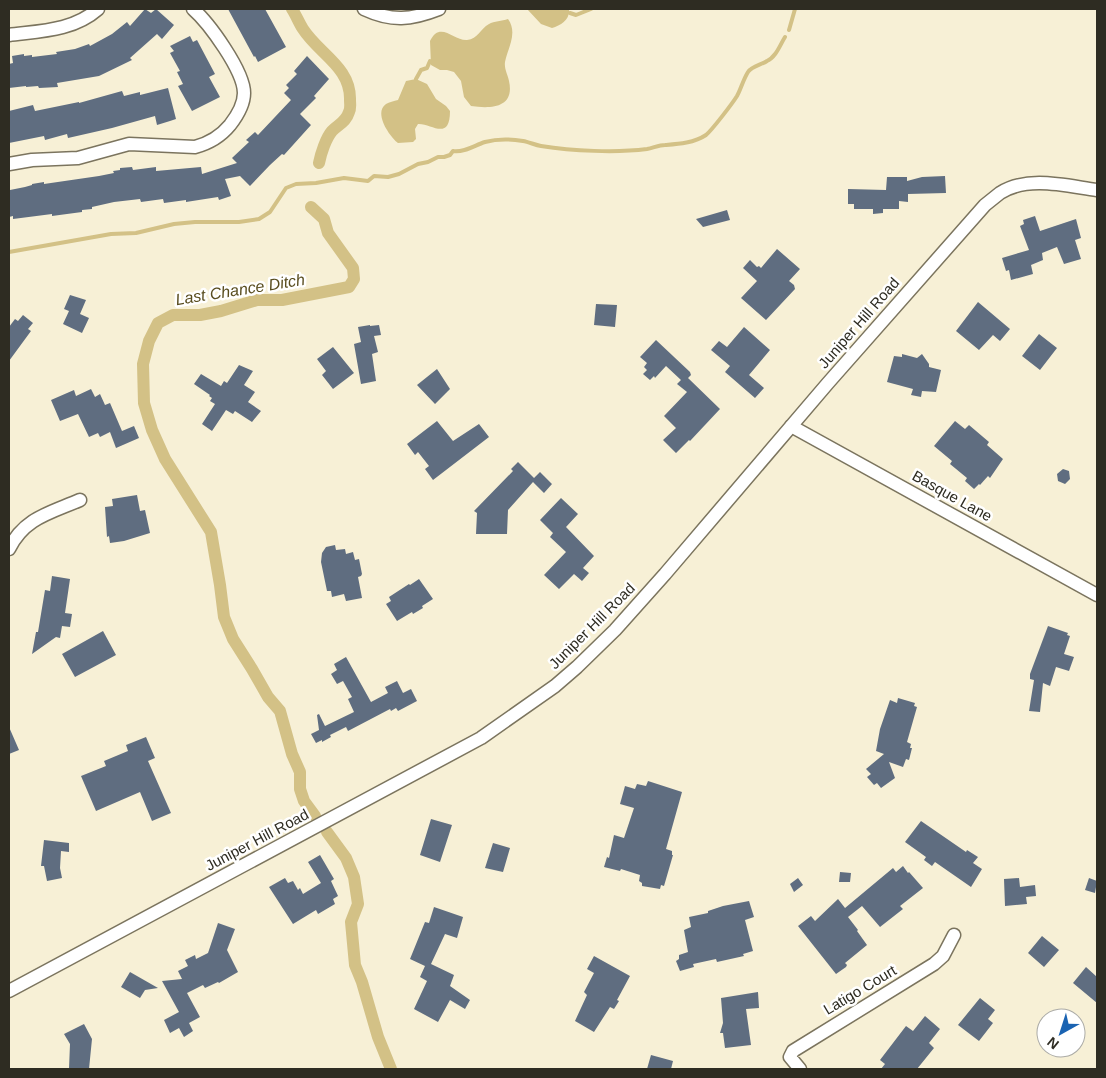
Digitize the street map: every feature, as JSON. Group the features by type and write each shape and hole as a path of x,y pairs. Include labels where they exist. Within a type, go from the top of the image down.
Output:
{"street":[{"path":"9,34 69,26 83,20 98,9"},
{"path":"9,164 32,160 78,158 129,144 195,147 204,145 219,137 237,114 244,97 243,89 237,72 220,42 193,9"},
{"path":"364,9 388,17 402,19 439,9"},
{"name":"Juniper Hill Road","path":"9,991 481,738 526,708 571,672 615,630 972,218 990,201 1016,186 1031,183 1097,190"},
{"name":"Basque Lane","path":"791,426 1097,595"},
{"path":"9,549 19,531 35,519 80,500"},
{"name":"Latigo Court","path":"800,1069 790,1057 793,1051 934,964 943,956 954,935"}],"shaded area":[{"path":"527,9 569,9 569,13 564,22 552,28 541,24"},
{"path":"508,19 511,24 512,35 505,62 510,90 508,97 505,102 493,107 471,106 464,97 461,81 454,72 440,70 431,65 430,41 438,32 447,33 462,39 471,39 489,24"},
{"path":"416,79 427,84 436,99 446,106 450,111 449,120 447,126 439,129 418,124 415,129 416,139 413,142 398,143 384,125 381,113 382,108 387,103 398,100 406,81"}],"building":[{"path":"145,9 151,13 156,9 174,25 162,39 157,34 130,58 132,60 99,76 57,83 58,87 39,88 38,86 26,86 9,88 9,64 13,63 12,56 24,54 24,56 32,55 32,57 57,54 56,52 75,49 89,44 90,46 112,34 127,22 130,26"},
{"path":"228,9 265,9 286,47 258,62"},
{"path":"190,36 193,42 197,40 215,74 209,77 220,97 192,111 178,86 183,84 177,72 180,71 170,53 174,51 170,46"},
{"path":"307,56 329,79 314,96 316,98 300,114 311,125 284,155 282,154 250,186 240,176 225,179 231,196 219,200 218,197 164,203 163,199 141,202 140,199 114,202 82,210 82,212 13,219 13,216 9,217 10,190 32,184 99,176 114,173 113,171 120,170 120,168 132,167 133,170 156,167 156,171 201,167 202,174 237,163 232,158 249,142 246,140 255,132 258,135 291,100 284,93 289,88 286,85 297,74 294,71"},
{"path":"168,88 176,119 157,125 155,116 68,138 67,134 45,140 44,136 9,143 9,111 33,105 35,111 79,103 122,91 124,96 140,92 140,95"},
{"path":"945,176 946,193 908,194 908,202 899,201 899,209 883,209 883,213 873,214 873,209 854,209 854,204 848,204 848,189 886,190 887,177 907,177 907,181 922,177"},
{"path":"727,210 730,220 703,227 696,219"},
{"path":"1035,216 1040,231 1076,219 1081,238 1075,240 1081,259 1064,264 1057,247 1042,253 1043,260 1031,265 1033,274 1011,280 1009,270 1006,271 1002,258 1029,250 1020,226 1024,224 1023,220"},
{"path":"777,249 800,269 789,281 794,285 795,289 766,320 741,298 757,281 743,268 750,260 757,267 761,268"},
{"path":"70,295 86,300 80,314 89,318 82,333 63,324 69,311 64,309"},
{"path":"978,302 1010,329 1000,341 993,335 979,350 956,331"},
{"path":"596,304 617,305 615,327 594,325"},
{"path":"23,315 33,323 28,329 31,331 9,361 9,327 15,319 18,321"},
{"path":"379,325 381,335 374,336 378,352 372,354 376,381 361,384 354,344 361,342 358,327"},
{"path":"744,327 770,350 749,375 764,388 755,398 725,372 730,366 711,350 719,341 727,347"},
{"path":"1039,334 1057,348 1040,370 1022,356"},
{"path":"656,340 690,372 691,375 688,378 720,409 676,453 663,440 676,428 664,416 687,392 677,384 681,380 666,366 655,378 654,376 650,380 643,374 647,370 644,367 647,363 640,357"},
{"path":"333,347 354,373 333,389 322,375 326,371 317,359"},
{"path":"902,354 917,358 922,354 929,367 941,370 936,392 922,391 921,397 911,395 913,389 887,382 894,356 902,357"},
{"path":"239,365 253,371 244,385 255,392 248,402 261,411 252,422 235,411 233,414 226,410 212,431 202,424 215,404 210,401 212,398 210,395 194,384 201,374 221,386 224,381 227,383"},
{"path":"437,369 450,389 435,404 417,385"},
{"path":"91,389 95,397 100,394 105,405 110,403 122,431 134,426 139,438 116,448 110,432 100,437 98,433 89,437 78,414 60,421 51,400 74,390 76,396"},
{"path":"437,421 453,441 479,424 489,437 433,480 425,469 429,466 418,452 415,455 407,444"},
{"path":"955,421 965,429 969,425 989,442 987,445 1003,459 990,478 988,476 974,489 965,481 967,478 950,464 952,461 934,446"},
{"path":"518,462 534,478 540,472 552,484 544,493 533,482 508,510 507,534 476,534 477,513 474,511 513,471 511,469"},
{"path":"1063,469 1069,471 1070,479 1065,484 1058,481 1057,474"},
{"path":"137,495 140,511 145,510 150,533 110,543 109,536 107,537 105,507 113,506 112,499"},
{"path":"561,498 578,514 566,527 594,556 583,568 589,573 582,581 574,574 559,589 544,575 566,552 550,537 553,533 540,520"},
{"path":"335,545 336,550 345,549 346,554 353,552 355,560 359,559 362,574 358,577 362,598 346,601 344,594 332,597 331,591 327,591 321,562 322,553 326,547"},
{"path":"52,576 70,579 65,613 72,614 70,627 62,626 60,638 56,637 32,654 36,632 38,632 45,590 50,591"},
{"path":"419,579 433,599 422,606 423,608 397,621 386,604 391,601 389,597"},
{"path":"1048,626 1068,633 1067,635 1070,636 1064,654 1074,657 1069,671 1056,667 1050,686 1043,683 1040,712 1029,711 1034,680 1030,679 1030,674"},
{"path":"103,631 116,655 75,677 62,654"},
{"path":"346,657 371,702 388,693 385,687 397,681 403,693 411,689 417,701 398,711 396,708 391,711 390,709 348,731 346,727 330,735 331,737 322,742 322,740 316,743 311,734 319,730 317,715 319,714 325,726 354,712 348,699 352,697 343,681 337,684 331,674 337,670 334,664"},
{"path":"898,698 915,703 914,706 917,707 907,742 911,744 910,748 912,748 909,760 906,759 903,767 889,762 895,778 881,788 877,783 874,785 867,777 871,774 866,769 884,754 876,751 880,729 890,700 897,703"},
{"path":"9,727 19,750 9,754"},
{"path":"146,737 155,758 148,761 171,813 152,821 140,792 96,811 81,776 106,766 104,761 128,751 126,745"},
{"path":"648,781 682,792 666,849 672,851 673,855 664,886 661,885 660,889 642,886 642,883 639,881 640,875 621,869 620,871 604,867 607,857 609,858 614,835 624,838 634,808 620,804 625,786 635,789 637,784 646,786"},
{"path":"431,819 452,825 440,862 420,855"},
{"path":"921,821 966,852 967,850 978,857 973,863 982,869 971,887 935,862 932,866 924,860 926,857 905,842"},
{"path":"44,840 69,843 69,852 61,851 60,868 62,878 47,881 44,866 41,866"},
{"path":"493,843 510,848 503,872 485,868"},
{"path":"320,855 334,879 331,881 338,896 333,899 335,904 318,914 316,910 293,924 269,887 285,878 288,883 293,881 298,890 300,888 303,894 321,883 308,862"},
{"path":"903,866 923,888 900,906 903,909 880,927 862,906 848,917 867,945 845,963 846,967 836,974 798,926 811,916 815,921 838,899 845,908 893,868 896,872"},
{"path":"840,872 851,873 850,882 839,882"},
{"path":"798,878 803,885 794,892 790,884"},
{"path":"1019,878 1020,887 1035,885 1036,896 1026,897 1027,904 1005,906 1004,879"},
{"path":"1089,878 1097,881 1095,893 1085,890"},
{"path":"749,901 754,917 745,920 753,951 743,954 744,956 717,962 716,959 693,964 694,967 680,971 676,961 679,959 679,955 688,952 684,930 691,927 689,917 708,913 708,911 723,906"},
{"path":"434,907 463,917 457,938 445,934 431,964 454,975 450,986 470,1000 465,1009 450,1000 438,1022 414,1009 427,981 420,977 425,966 410,959 425,922 429,923"},
{"path":"218,923 235,929 227,950 238,972 219,983 205,988 203,985 187,993 200,1017 189,1023 193,1031 184,1037 179,1028 170,1033 164,1020 179,1012 162,981 182,979 178,971 188,966 185,960 195,955 196,959 208,953"},
{"path":"1042,936 1059,950 1044,967 1028,953"},
{"path":"594,956 630,976 614,1009 610,1007 594,1032 575,1021 587,995 584,992 594,973 587,969"},
{"path":"1086,967 1097,977 1097,1003 1073,983"},
{"path":"130,972 158,988 145,990 140,998 121,987"},
{"path":"758,992 759,1008 746,1009 751,1045 725,1048 723,1033 720,1033 723,1023 721,998"},
{"path":"980,998 995,1010 988,1019 993,1023 979,1041 958,1025"},
{"path":"925,1016 940,1029 929,1043 934,1048 917,1069 881,1069 885,1064 880,1060 906,1026 913,1031"},
{"path":"84,1024 92,1039 89,1069 69,1069 70,1044 64,1034"},
{"path":"651,1055 673,1061 671,1069 647,1069"}],"waterway":[{"name":"Last Chance Ditch","path":"292,9 310,38 340,70 349,88 350,108 348,115 330,134 319,163"},
{"path":"570,13 576,15 591,9"},
{"path":"789,30 795,9"},
{"path":"9,252 111,234 136,233 174,224 239,222 259,219 270,212 286,188 296,184 344,178 368,181 374,176 388,177 399,174 418,164 450,155 453,151 465,150 489,141 514,140 553,148 608,151 647,149 661,145 681,144 701,138 709,132 737,96 748,72 773,57 785,37"},
{"path":"416,79 421,70 427,68 430,61"},
{"name":"Last Chance Ditch","path":"311,207 324,219 328,233 353,268 354,279 349,287 282,300 257,300 200,315 173,315 158,323 149,341 143,364 144,403 152,430 165,459 211,532 224,617 233,639 268,697 280,711 292,754 300,772 300,789 304,801 315,816"},
{"name":"Last Chance Ditch","path":"327,832 346,858 354,877 358,904 351,922 355,965 378,1037 391,1069"}]}
